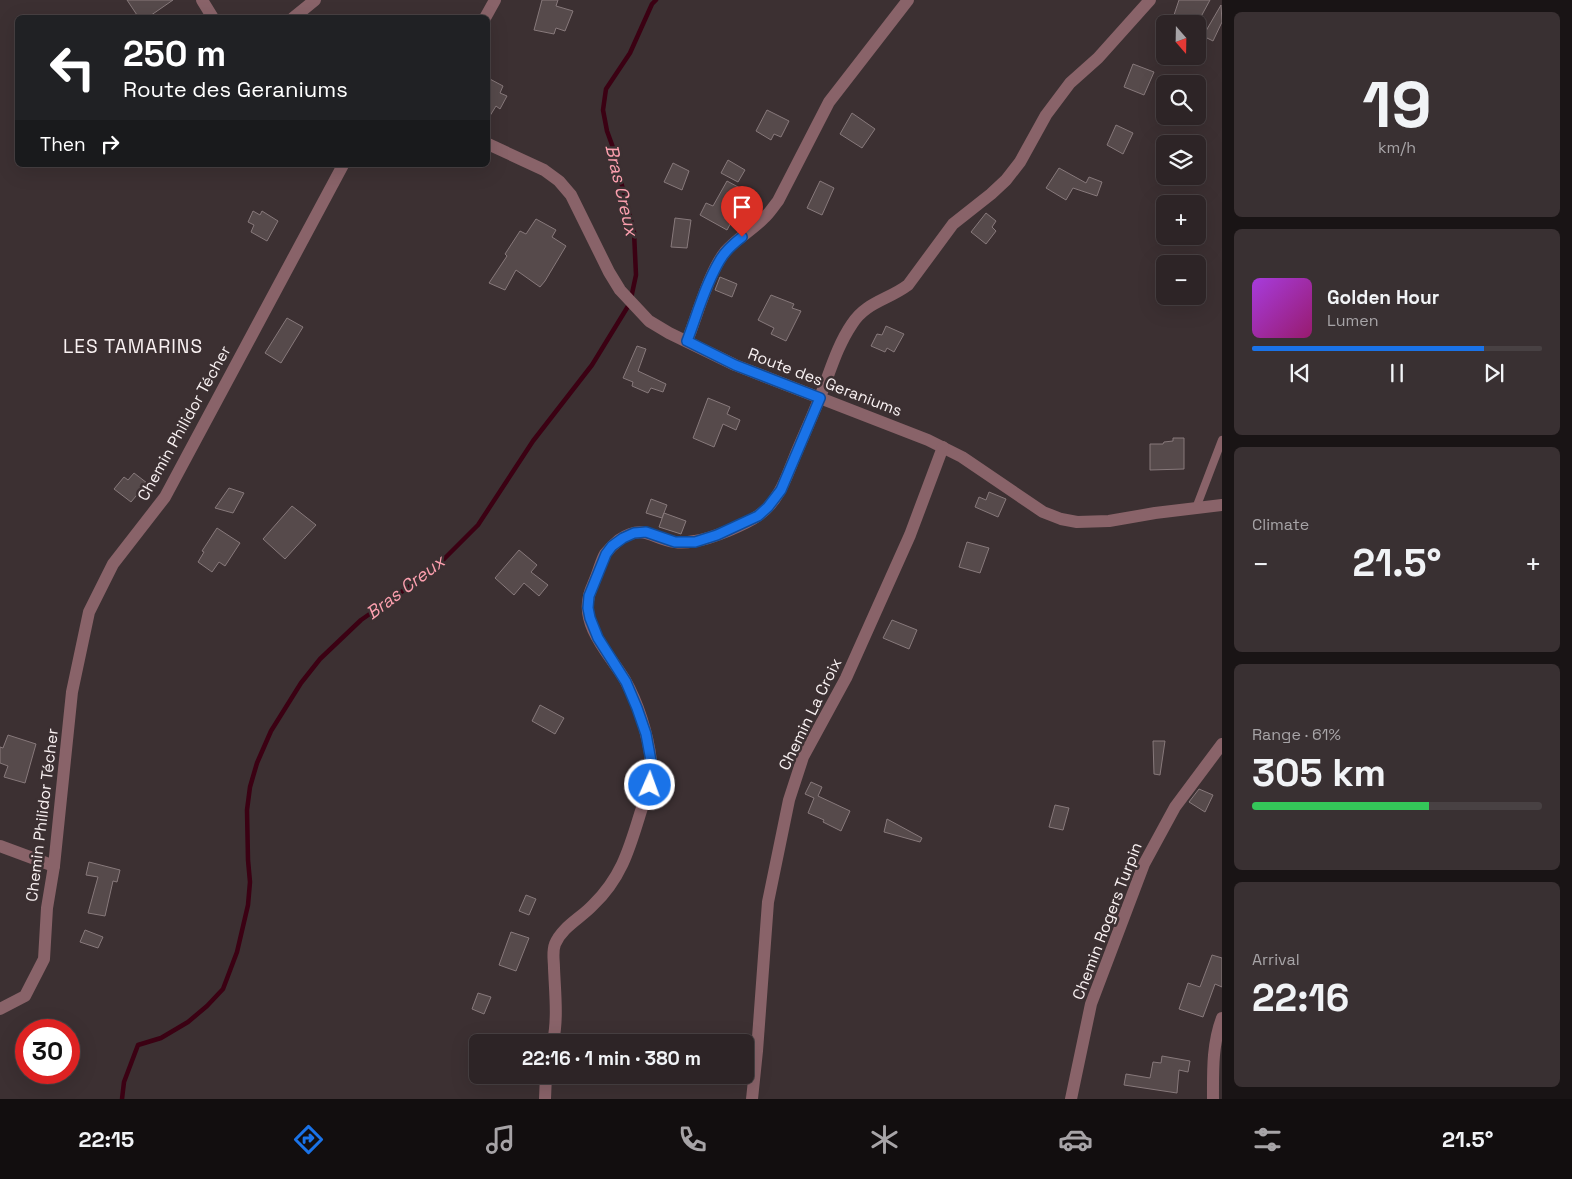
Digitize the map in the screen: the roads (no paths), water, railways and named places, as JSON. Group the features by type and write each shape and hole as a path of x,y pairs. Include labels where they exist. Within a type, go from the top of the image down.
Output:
{"street":[{"path":"202,0 211,15"},
{"path":"298,15 315,0"},
{"path":"487,15 495,0"},
{"path":"687,341 711,277 720,260 731,246 763,220 774,206 829,102 908,0"},
{"path":"554,1034 556,1013 553,954 556,942 563,932 593,906 611,885 626,860 650,785 651,761 646,734 637,708 626,682 598,638 588,608 589,596 606,554 618,542 634,533 646,532 675,542 695,542 717,535 758,516 768,507 781,490 820,398 838,348 852,323 861,312 872,304 908,285 953,224 1006,180 1020,162 1046,115 1070,84 1098,58 1150,0"},
{"name":"Route des Geraniums","path":"490,145 544,170 559,181 571,195 609,272 620,290 649,321 669,333 735,365 928,440 962,456 1043,512 1061,519 1077,522 1109,521 1222,505"},
{"name":"Chemin Philidor Técher","path":"0,1009 25,996 44,959 47,908 54,866 72,692 89,612 113,564 165,497 342,167"},
{"name":"Chemin La Croix","path":"752,1099 758,1051 768,902 789,800 803,757 846,678 906,544 943,447"},
{"name":"Chemin Rogers Turpin","path":"1071,1099 1091,1004 1144,864 1175,807 1222,744"},
{"path":"0,846 54,866"},
{"path":"1213,1099 1214,1050 1217,1030 1222,1018"},
{"path":"545,1099 546,1084"}],"lane":[{"path":"1196,508 1222,440"}],"waterway":[{"name":"Bras Creux","path":"122,1099 124,1082 138,1045 161,1038 188,1022 223,989 237,952 248,905 250,882 247,810 250,787 257,763 271,731 301,683 320,659 361,620 433,570 478,525 533,441 592,365 630,303 636,275 634,232 603,110 606,89 630,53 652,4 656,0"}],"district":[{"name":"LES TAMARINS","path":"133,346"}]}
